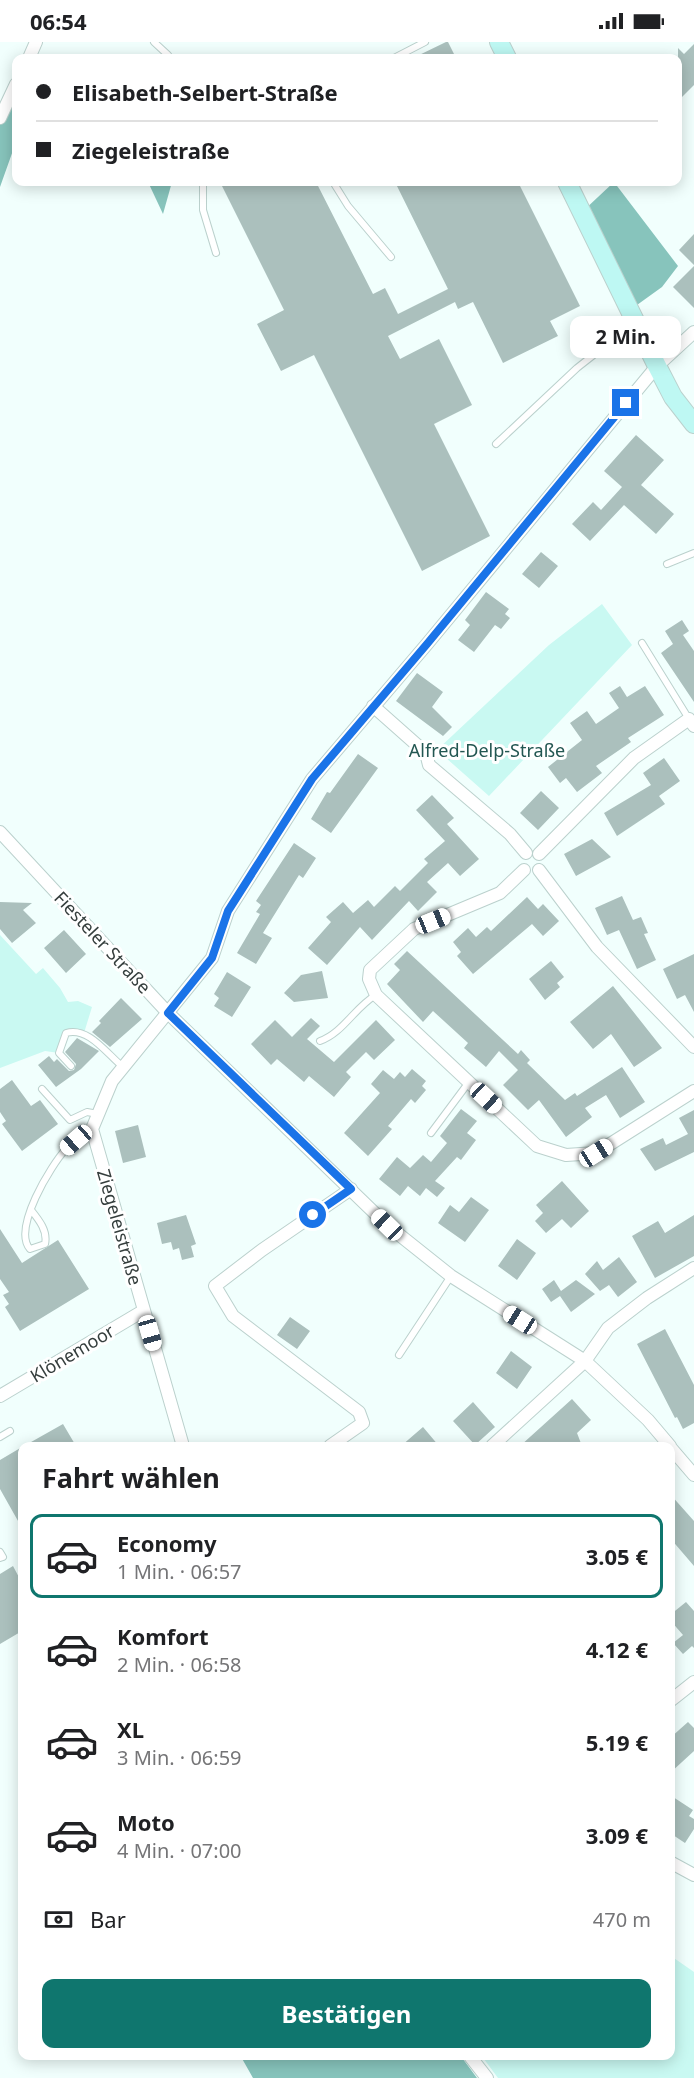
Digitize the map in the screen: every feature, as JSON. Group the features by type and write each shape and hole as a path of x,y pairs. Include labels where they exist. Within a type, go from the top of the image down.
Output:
{"main road":[{"path":"569,186 673,397 694,424"}],"street":[{"path":"0,118 12,92"},
{"path":"92,1129 112,1081 212,958 228,911 312,779 657,366 694,332"},
{"path":"373,706 426,753 429,765 510,834 526,853"},
{"path":"539,854 634,758 692,723"},
{"name":"Fiesteler Straße","path":"0,832 168,1013 387,1225 451,1276 585,1361 648,1420 667,1442"},
{"path":"534,851 539,854 542,860 539,870 533,873 524,870 520,861 526,853 534,851"},
{"path":"524,870 500,893 414,929 370,970 369,979 376,995 537,1146 566,1155 596,1153 694,1091"},
{"path":"539,870 597,947 694,1047"},
{"name":"Ziegeleistraße","path":"92,1129 182,1442"},
{"path":"336,1442 363,1423 359,1412 233,1316 215,1286 262,1250 351,1189"},
{"path":"496,1442 585,1361 608,1328 646,1298 694,1268"},
{"name":"Klönemoor","path":"0,1396 143,1311"},
{"name":"Fiesteler Straße","path":"675,1452 694,1475"},
{"path":"675,1697 694,1682"},
{"path":"675,1865 694,1875"},
{"path":"473,2060 487,2078"}],"lane":[{"path":"154,42 167,54"},
{"path":"402,54 425,42"},
{"path":"203,186 203,210 216,253"},
{"path":"336,186 348,206 390,256"},
{"path":"496,444 577,368 635,321"},
{"path":"667,564 694,553"},
{"path":"642,643 692,723"},
{"path":"320,1041 333,1035 363,1002 376,995"},
{"path":"71,1066 59,1053 59,1046 66,1033 73,1031 84,1033 124,1068"},
{"path":"431,1133 469,1082"},
{"path":"42,1089 70,1120 87,1112 98,1114"},
{"path":"31,1210 42,1224 46,1239 45,1244 30,1249 26,1244 31,1210 56,1161 72,1144 92,1129"},
{"path":"399,1355 451,1276"},
{"path":"0,1437 10,1431"},
{"path":"0,1552 3,1557 0,1558"}],"green space":[{"name":"Alfred-Delp-Straße","path":"602,604 632,645 489,796 437,750 549,645"},
{"path":"0,935 36,974 43,968 60,988 68,1002 78,1001 92,1007 84,1033 66,1033 59,1053 45,1051 0,1068"},
{"path":"675,1959 694,1972 694,2078 498,2078 485,2060 675,2060"}],"shaded area":[{"path":"7,105 12,107 12,153 0,187 0,118"},
{"path":"150,186 171,186 163,214"},
{"path":"610,186 617,186 678,266 662,287 630,310 582,212"},
{"path":"243,2060 464,2060 477,2078 253,2078"}],"building":[{"path":"446,42 454,54 421,54"},
{"path":"694,44 694,85 682,97 682,54 678,54 678,48 684,54"},
{"path":"222,186 318,186 373,294 385,288 398,314 448,289 397,186 520,186 580,306 550,321 558,336 503,363 473,302 458,309 455,302 388,336 400,359 439,339 472,405 434,424 490,536 422,571 314,355 281,371 257,324 284,310"},
{"path":"694,234 694,265 679,250"},
{"path":"694,266 694,308 673,287"},
{"path":"636,435 664,460 641,485 674,514 656,534 624,505 590,541 572,524 593,502 601,510 622,487 604,471"},
{"path":"541,552 558,566 539,588 522,574"},
{"path":"486,592 509,609 505,614 510,618 501,629 495,625 474,652 458,640 470,625 465,620"},
{"path":"682,620 689,631 683,635 694,651 694,702 661,653 673,644 665,631"},
{"path":"417,673 443,692 432,707 452,727 443,736 396,701"},
{"path":"620,686 627,697 645,686 664,715 628,738 631,742 596,766 602,773 577,792 566,778 560,783 548,767 582,740 570,723 587,711 596,724 619,708 609,693"},
{"path":"358,754 378,768 331,833 311,819 327,792 330,793"},
{"path":"664,758 680,781 659,796 665,804 617,836 604,813 651,785 643,773"},
{"path":"541,791 559,808 538,830 520,813"},
{"path":"432,795 454,818 447,824 479,859 460,876 448,863 427,882 437,892 418,911 409,901 372,940 360,927 327,965 308,948 331,922 326,917 343,902 353,913 368,900 374,907 395,886 400,891 428,863 424,859 445,841 416,810"},
{"path":"592,839 611,857 576,876 564,854"},
{"path":"294,843 316,858 303,878 299,875 263,933 272,938 256,964 237,953 260,914 256,912 261,905 256,901"},
{"path":"622,896 633,920 641,917 648,933 644,934 656,960 637,969 619,930 607,935 595,908"},
{"path":"527,897 538,909 543,904 559,921 543,936 532,924 473,974 457,956 461,952 453,942 468,928 476,937 487,927 491,931"},
{"path":"0,902 32,903 23,910 36,923 12,943 0,929"},
{"path":"64,930 86,954 66,973 44,948"},
{"path":"407,951 518,1054 521,1050 530,1060 527,1063 565,1100 575,1093 577,1096 622,1067 645,1102 620,1118 606,1095 585,1108 592,1117 566,1137 539,1100 528,1110 503,1085 518,1070 499,1051 486,1067 464,1048 468,1043 433,1011 423,1022 387,984 400,970 394,964"},
{"path":"694,954 694,1012 685,995 677,999 663,969"},
{"path":"551,961 564,977 557,983 560,987 545,1000 529,979"},
{"path":"322,971 328,998 294,1002 284,993 301,975"},
{"path":"227,972 251,987 232,1017 214,1006 219,998 214,994"},
{"path":"613,986 662,1048 634,1067 611,1034 593,1049 570,1022"},
{"path":"121,998 142,1019 110,1047 92,1032 101,1023 99,1021"},
{"path":"311,1018 320,1026 307,1039 334,1062 376,1020 395,1040 374,1060 366,1052 346,1072 351,1077 334,1097 309,1076 304,1082 277,1059 271,1065 251,1044 275,1020 292,1037"},
{"path":"77,1038 99,1051 81,1069 56,1087 38,1065 49,1056 54,1062 57,1059 69,1071 74,1070 76,1064 65,1052"},
{"path":"412,1069 426,1081 422,1086 426,1090 415,1103 411,1099 388,1126 392,1129 368,1156 344,1133 380,1093 371,1084 383,1070 394,1079 400,1072 405,1077"},
{"path":"12,1080 31,1106 40,1100 58,1124 22,1151 2,1124 6,1121 0,1112 0,1089"},
{"path":"461,1109 477,1121 467,1133 476,1140 461,1160 457,1157 435,1181 445,1188 437,1197 426,1188 420,1196 408,1186 400,1196 379,1179 397,1157 410,1168 423,1155 431,1162 447,1143 440,1136"},
{"path":"694,1110 694,1152 655,1171 640,1149 663,1138 666,1145 688,1134 679,1118"},
{"path":"138,1125 146,1157 123,1163 115,1131"},
{"path":"562,1181 589,1211 571,1228 562,1219 546,1233 535,1221 543,1213 536,1205"},
{"path":"471,1197 489,1210 465,1242 438,1223 450,1205 459,1212"},
{"path":"186,1215 196,1244 191,1246 194,1257 182,1260 179,1248 173,1250 171,1242 162,1244 157,1223"},
{"path":"694,1215 694,1256 655,1278 632,1236 658,1221 665,1233"},
{"path":"0,1229 22,1263 58,1240 89,1289 20,1331 5,1307 9,1304 3,1295 9,1292 0,1279"},
{"path":"517,1239 536,1253 517,1280 498,1266"},
{"path":"619,1257 637,1282 618,1297 609,1285 600,1291 585,1274 597,1261 603,1270"},
{"path":"554,1280 561,1291 576,1280 595,1294 571,1312 560,1296 551,1302 542,1289"},
{"path":"290,1317 310,1331 297,1349 277,1335"},
{"path":"665,1329 694,1385 694,1423 683,1429 677,1417 675,1418 637,1344"},
{"path":"511,1351 532,1367 517,1389 496,1373"},
{"path":"572,1399 591,1420 577,1433 580,1442 524,1442"},
{"path":"473,1402 495,1427 478,1442 472,1442 453,1421"},
{"path":"63,1424 74,1442 31,1442"},
{"path":"423,1427 436,1442 406,1442"},
{"path":"18,1449 18,1521 0,1489 0,1460"},
{"path":"675,1500 694,1521 694,1566 675,1544"},
{"path":"13,1566 18,1575 18,1633 0,1644 0,1574"},
{"path":"686,1602 694,1611 694,1648 692,1646 683,1654 675,1645 675,1641 683,1635 675,1626 675,1611"},
{"path":"688,1722 694,1728 694,1751 675,1768 675,1734"},
{"path":"675,1798 693,1810 689,1816 694,1819 694,1829 685,1843 675,1836"}],"route":[{"path":"313,1215 351,1189 329,1171 168,1013 212,958 228,911 264,858 312,779 626,403"}]}
